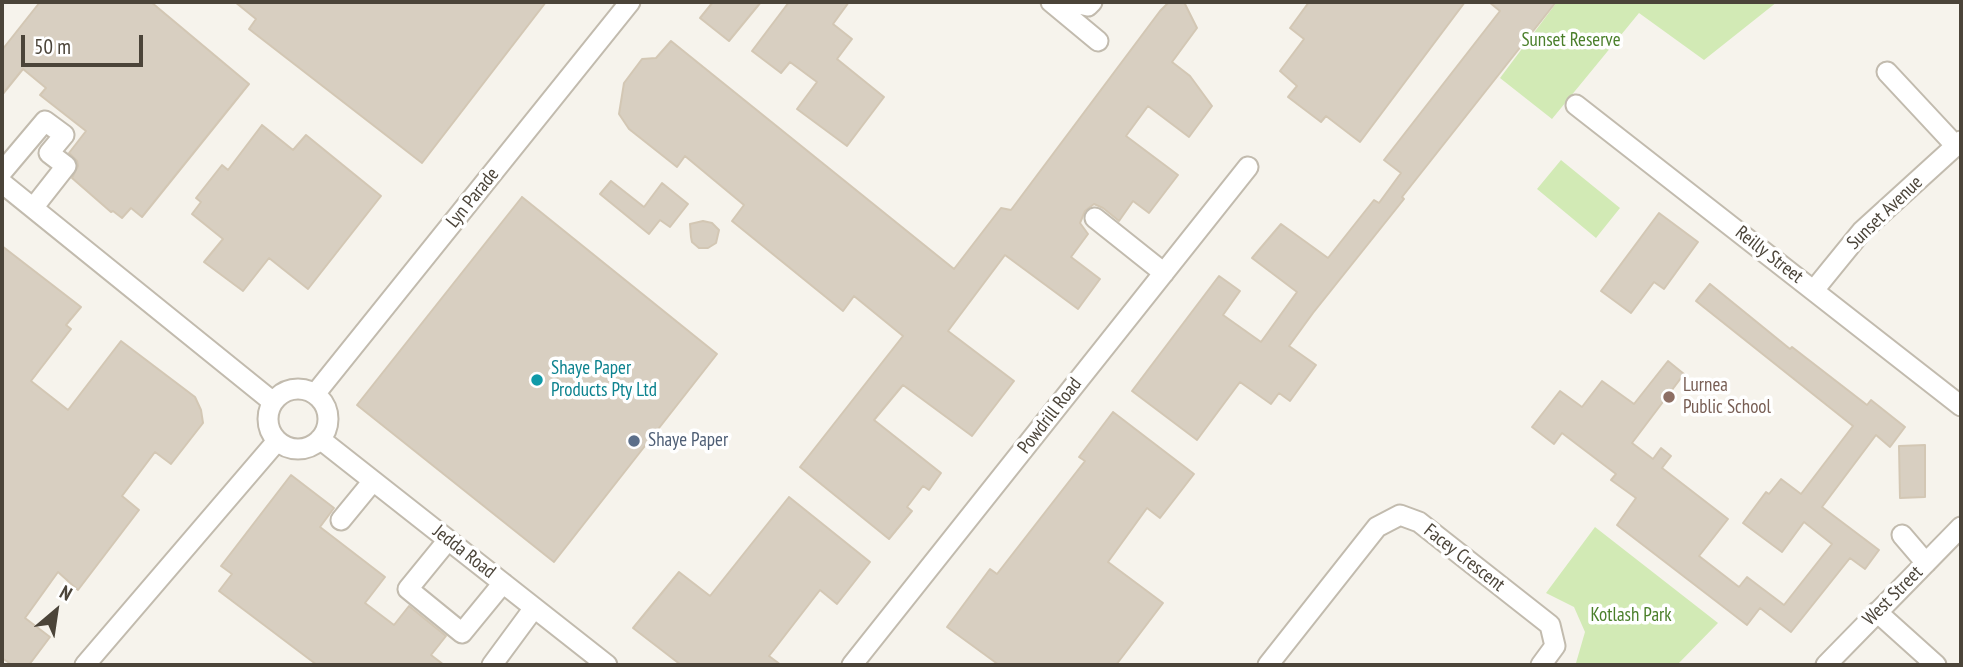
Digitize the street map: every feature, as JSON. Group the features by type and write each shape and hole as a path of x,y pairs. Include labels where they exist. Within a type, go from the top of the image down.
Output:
{"street":[{"path":"1051,2 1098,41"},
{"path":"1071,2 1088,6 1092,2"},
{"name":"Lyn Parade","path":"315,394 627,3"},
{"path":"1887,72 1958,144"},
{"name":"Reilly Street","path":"1576,105 1961,406"},
{"path":"2,172 45,121 64,135 49,153 66,166 33,208"},
{"name":"Sunset Avenue","path":"1814,290 1856,237 1958,144"},
{"name":"Powdrill Road","path":"852,665 1248,167"},
{"path":"2,183 273,402"},
{"path":"1095,218 1164,273"},
{"path":"298,389 315,394 327,411 326,431 313,445 304,449 285,446 272,434 268,418 273,402 280,395 298,389"},
{"name":"Jedda Road","path":"320,439 602,664"},
{"path":"85,665 277,441"},
{"path":"341,520 373,481"},
{"name":"Facey Crescent","path":"1268,665 1377,527 1400,515 1419,522 1550,625 1555,646 1542,665"},
{"name":"West Street","path":"1826,665 1961,527"},
{"path":"1902,535 1926,563"},
{"path":"448,540 408,589 462,633 503,583"},
{"path":"492,665 534,608"},
{"path":"1877,612 1936,665"}],"green space":[{"name":"Sunset Reserve","path":"1557,2 1777,2 1704,60 1639,13 1552,119 1500,78"},
{"path":"1561,160 1620,208 1596,238 1537,189"},
{"name":"Kotlash Park","path":"1595,527 1718,623 1677,665 1573,665 1576,663 1585,632 1574,607 1546,593"}],"building":[{"path":"40,2 151,2 249,84 142,217 131,208 122,218 111,212 72,178 78,166 69,153 86,131 40,95 46,88 23,69 2,95 2,50"},
{"path":"235,2 546,2 422,163 249,29 256,19"},
{"path":"713,2 761,2 729,41 700,18"},
{"path":"789,2 849,2 833,24 852,39 837,59 884,97 847,146 797,109 817,82 790,62 781,73 752,51"},
{"path":"1169,2 1184,2 1197,28 1172,62 1190,76 1212,106 1189,137 1148,106 1126,136 1178,175 1149,213 1133,201 1119,221 1094,204 1085,211 1080,223 1088,234 1071,257 1100,279 1078,309 1005,255 948,331 1014,381 972,436 903,385 874,420 941,473 929,490 923,486 907,507 912,511 889,539 800,467 903,336 854,296 843,311 732,221 744,205 685,156 677,167 629,129 619,114 624,83 642,59 656,58 671,41 954,269 1001,208 1011,210"},
{"path":"1309,2 1465,2 1360,142 1326,116 1321,122 1288,97 1297,86 1280,71 1304,39 1290,28"},
{"path":"1489,2 1556,2 1289,346 1316,365 1290,401 1279,393 1271,404 1240,382 1197,440 1132,391 1219,276 1240,291 1223,315 1261,342 1297,292 1252,258 1281,224 1328,258 1374,200 1379,203 1401,173 1384,160 1500,11"},
{"path":"262,125 293,150 306,135 381,196 308,289 269,258 243,291 204,262 223,239 192,214 201,202 196,198 222,165 228,170"},
{"path":"611,181 644,207 662,183 688,204 670,227 660,220 649,234 600,194"},
{"name":"Shaye Paper Products Pty Ltd","path":"522,197 717,354 554,562 357,405"},
{"path":"1659,213 1698,242 1664,289 1654,282 1631,313 1601,291"},
{"path":"703,221 712,223 719,230 716,243 708,248 699,248 692,242 691,237 690,224"},
{"path":"2,246 81,307 66,325 71,329 31,381 68,410 121,341 195,397 203,423 171,464 155,452 122,496 139,510 78,590 58,572 25,618 50,637 29,665 12,665 2,658"},
{"path":"1710,284 1790,349 1792,347 1867,405 1871,400 1905,427 1890,447 1876,435 1822,507 1879,550 1865,569 1850,558 1791,632 1760,608 1747,625 1617,525 1636,498 1611,480 1616,474 1562,433 1554,444 1532,427 1560,391 1582,407 1602,381 1634,404 1668,361 1684,374 1632,443 1653,459 1661,448 1671,456 1662,468 1728,519 1699,556 1739,587 1747,577 1784,605 1832,544 1804,522 1782,552 1743,523 1766,492 1769,494 1781,479 1801,494 1853,426 1696,301"},
{"path":"1113,412 1194,474 1160,518 1147,508 1108,562 1163,603 1116,665 999,665 947,627 990,569 997,574 1085,461 1079,457"},
{"path":"1925,445 1925,497 1900,498 1899,446"},
{"path":"291,475 334,508 320,527 385,577 365,603 394,625 409,606 446,636 431,655 444,665 317,665 219,591 232,574 221,566"},
{"path":"789,497 870,562 837,604 820,590 769,656 781,665 681,665 633,628 679,572 710,596"}],"place":[{"name":"Shaye Paper Products Pty Ltd","path":"537,380"},
{"name":"Lurnea Public School","path":"1669,397"},
{"name":"Shaye Paper","path":"634,441"}]}
